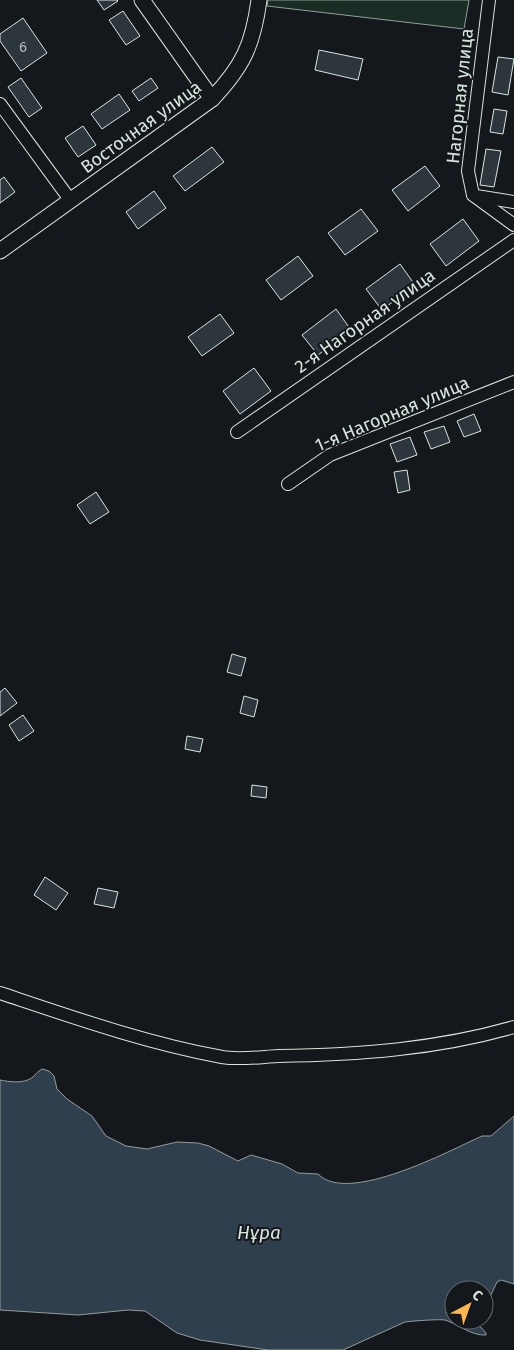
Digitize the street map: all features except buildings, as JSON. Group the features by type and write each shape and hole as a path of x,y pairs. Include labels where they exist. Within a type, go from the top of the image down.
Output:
{"main road":[{"path":"142,0 212,100"},
{"name":"Восточная улица","path":"0,251 212,100 240,66 250,46 259,0"}],"street":[{"name":"Нагорная улица","path":"473,195 468,171 489,0"},
{"path":"0,104 71,201"},
{"path":"473,195 514,202"},
{"path":"473,195 514,225"},
{"name":"2-я Нагорная улица","path":"237,432 514,240"},
{"name":"1-я Нагорная улица","path":"288,484 330,455 514,382"},
{"path":"0,993 70,1016 224,1057 326,1056 395,1050 459,1040 514,1027"}],"green space":[{"path":"268,0 469,0 464,29 267,6"}],"water":[{"name":"Нұра","path":"42,1069 49,1071 54,1076 57,1089 67,1099 92,1116 106,1136 126,1146 147,1149 177,1142 198,1143 209,1146 238,1161 251,1155 282,1164 298,1173 318,1174 332,1182 352,1183 374,1180 424,1163 482,1136 491,1136 514,1116 514,1284 501,1280 497,1282 494,1288 494,1280 444,1280 444,1320 405,1322 343,1350 268,1350 200,1340 177,1333 145,1311 128,1310 78,1315 0,1310 0,1080 12,1082 26,1081"},
{"path":"466,1330 484,1330 486,1335 480,1335"}]}
